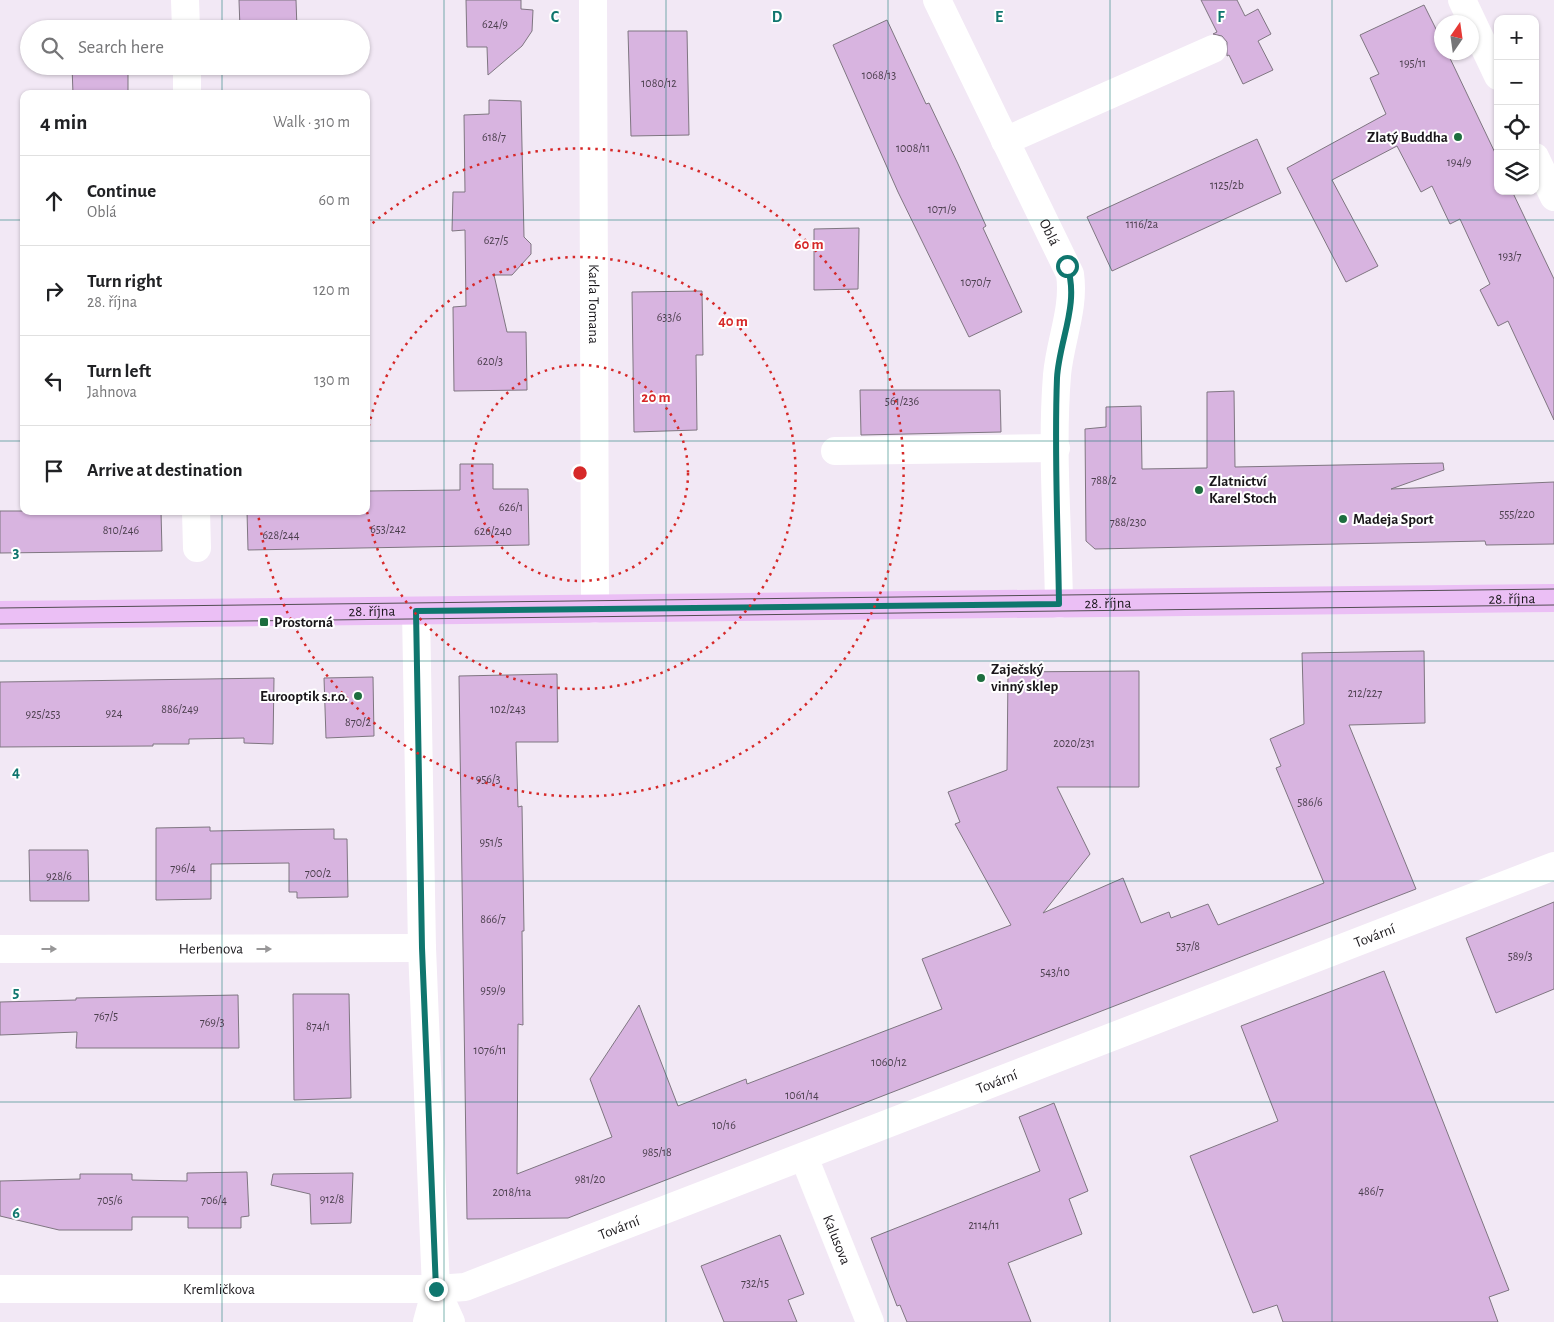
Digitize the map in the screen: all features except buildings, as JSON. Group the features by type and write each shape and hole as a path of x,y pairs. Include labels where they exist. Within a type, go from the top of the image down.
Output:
{"main road":[{"name":"28. října","path":"0,615 1554,598"}],"street":[{"path":"185,0 186,20"},
{"name":"Karla Tomana","path":"593,0 595,608"},
{"name":"Oblá","path":"937,0 1067,266 1071,283 1070,310 1057,376 1056,448 1059,604"},
{"path":"1462,0 1494,68"},
{"path":"1005,141 1214,50"},
{"path":"187,75 187,90"},
{"path":"1539,165 1554,197"},
{"path":"835,451 1056,448"},
{"path":"196,515 197,548"},
{"path":"416,611 422,948 436,1289 427,1322"},
{"name":"Tovární","path":"436,1289 465,1287 1554,866"},
{"name":"Herbenova","path":"0,949 422,948"},
{"name":"Kalusova","path":"804,1157 870,1322"},
{"name":"Kremličkova","path":"0,1289 436,1289"},
{"path":"436,1289 451,1322"}],"tram line":[{"path":"0,608 1554,589"},
{"path":"0,624 1554,605"}],"place":[{"name":"Zlatý Buddha","path":"1458,137"},
{"name":"Zlatnictví Karel Stoch","path":"1199,490"},
{"name":"Madeja Sport","path":"1343,519"},
{"name":"Prostorná","path":"264,622"},
{"name":"Zaječský vinný sklep","path":"981,678"},
{"name":"Eurooptik s.r.o.","path":"358,696"}],"route":[{"path":"436,1289 422,948 416,611 1059,604 1056,448 1057,376 1070,310 1071,283 1067,266"}]}
